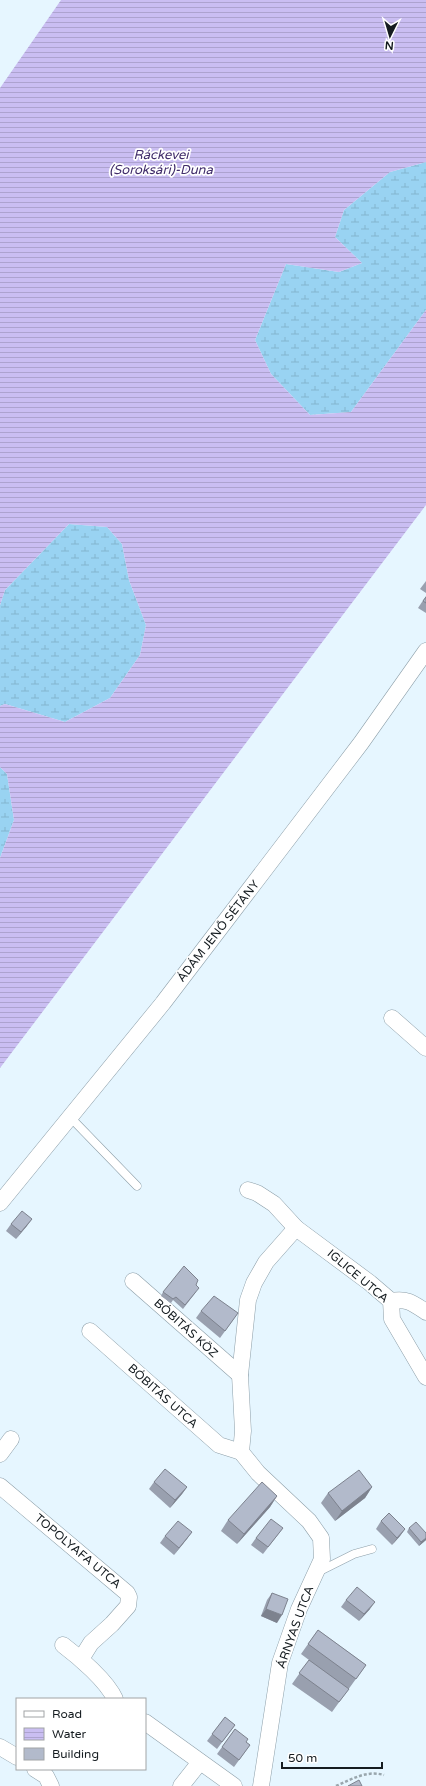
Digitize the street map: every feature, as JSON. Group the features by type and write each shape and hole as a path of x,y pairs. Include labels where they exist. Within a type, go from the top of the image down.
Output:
{"street":[{"name":"ÁDÁM JENŐ SÉTÁNY","path":"0,1202 163,1003 361,743 426,651"},
{"path":"392,1018 426,1048"},
{"name":"IGLICE UTCA","path":"248,1190 257,1193 274,1204 296,1228 357,1273 391,1301 392,1319 426,1377"},
{"path":"241,1452 243,1432 240,1375 248,1300 254,1283 266,1262 296,1228"},
{"name":"BÓBITÁS KÖZ","path":"133,1281 240,1375"},
{"path":"391,1301 402,1299 414,1303 426,1312"},
{"name":"BÓBITÁS UTCA","path":"90,1331 219,1445 241,1452"},
{"path":"0,1454 11,1439"},
{"name":"ÁRNYAS UTCA","path":"241,1452 258,1473 309,1521 321,1538 322,1559 314,1575 280,1663 261,1786"},
{"name":"TOPOLYAFA UTCA","path":"0,1486 127,1593 129,1597 128,1606 92,1644 81,1659"},
{"path":"63,1645 81,1659 112,1693 114,1698"},
{"path":"146,1723 234,1786"},
{"path":"0,1747 16,1756"},
{"path":"182,1786 200,1762"}],"lane":[{"path":"70,1117 137,1186"},
{"path":"314,1575 354,1554 372,1548"}],"path":[{"path":"336,1786 354,1778 375,1772 384,1775"}],"green space":[{"path":"426,162 426,310 351,412 310,415 271,374 255,340 286,264 339,272 362,263 335,237 344,210 390,172"},
{"path":"69,524 107,527 122,544 129,580 146,625 140,655 110,698 65,722 5,704 0,706 0,605 5,590"},
{"path":"0,767 7,774 14,820 0,858"}],"water":[{"name":"Ráckevei (Soroksári)-Duna","path":"61,0 426,0 426,162 390,172 344,210 335,237 362,263 339,272 286,264 255,340 271,374 310,415 351,412 426,310 426,505 0,1068 0,858 14,820 7,774 0,767 0,706 5,704 65,722 110,698 140,655 146,625 129,580 122,544 107,527 69,524 5,590 0,605 0,88"}],"building":[{"path":"22,1211 32,1219 21,1232 11,1224"},
{"path":"184,1266 198,1280 196,1285 199,1288 185,1305 176,1297 173,1299 163,1292"},
{"path":"214,1296 238,1313 225,1331 201,1311"},
{"path":"165,1469 187,1487 175,1500 154,1482"},
{"path":"359,1470 372,1487 342,1511 328,1493"},
{"path":"262,1482 277,1496 244,1534 228,1520"},
{"path":"389,1513 405,1529 397,1538 381,1521"},
{"path":"271,1519 283,1528 268,1547 256,1538"},
{"path":"178,1521 192,1532 179,1548 165,1536"},
{"path":"416,1522 426,1533 426,1538 421,1542 409,1528"},
{"path":"357,1587 375,1602 364,1614 346,1600"},
{"path":"272,1593 288,1599 282,1615 266,1609"},
{"path":"318,1630 366,1665 356,1679 308,1644"},
{"path":"309,1660 349,1689 339,1702 299,1673"},
{"path":"225,1717 235,1725 222,1742 212,1734"},
{"path":"235,1729 248,1739 246,1742 250,1745 239,1760 222,1747"},
{"path":"359,1780 362,1786 348,1786"}]}
